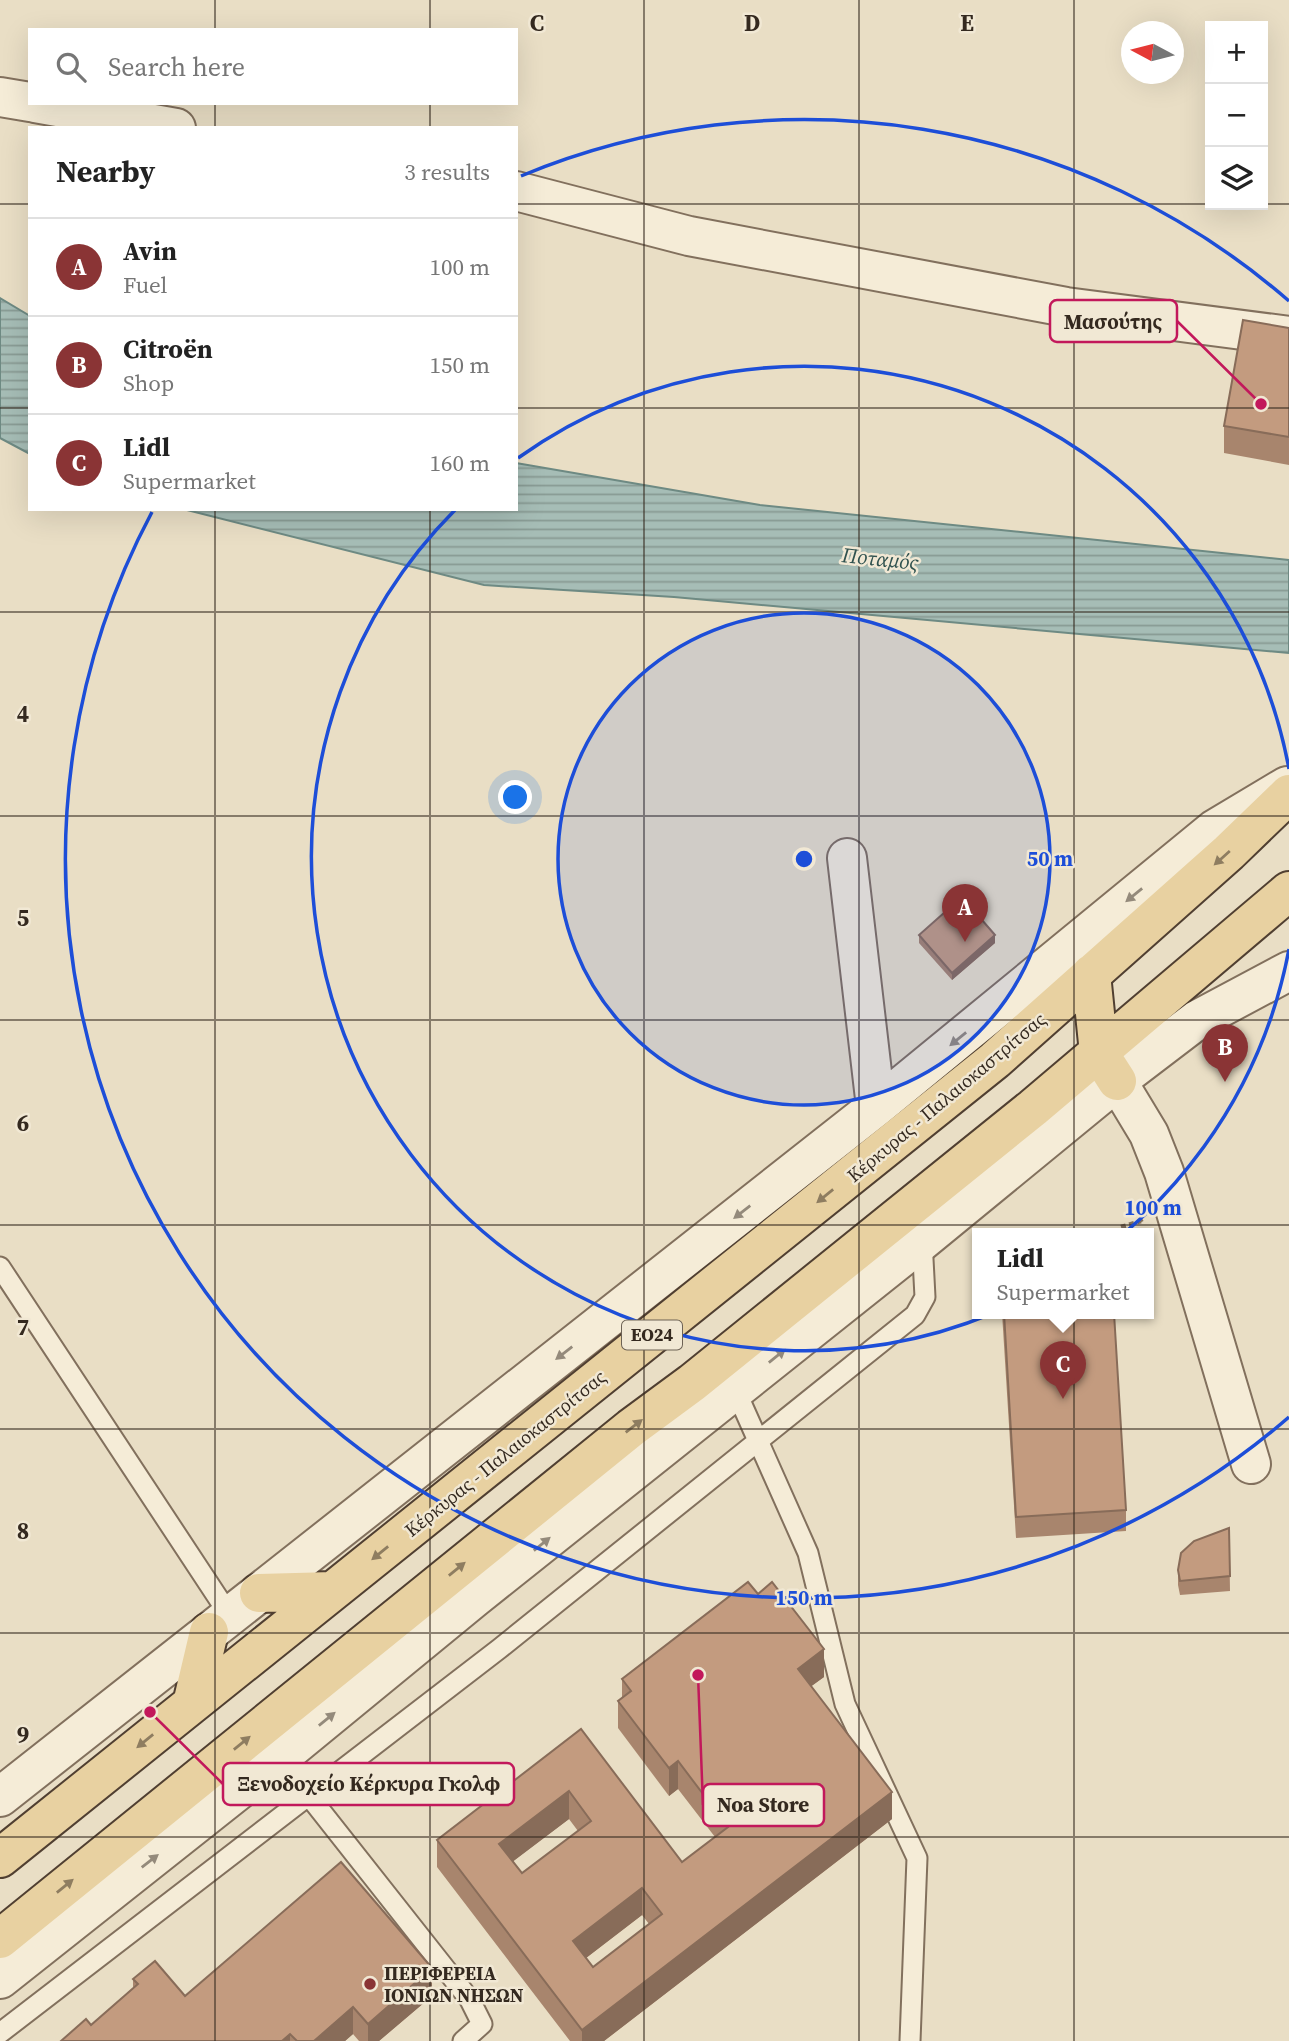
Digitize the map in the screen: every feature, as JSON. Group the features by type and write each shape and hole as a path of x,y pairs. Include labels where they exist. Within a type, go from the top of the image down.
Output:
{"main road":[{"name":"Κέρκυρας - Παλαιοκαστρίτσας","path":"0,1858 995,1060 1289,794"},
{"path":"0,1939 631,1428 692,1383 919,1200 1108,1067 1289,891"},
{"path":"1091,974 1108,1067"},
{"path":"192,1704 233,1614 333,1591"}],"street":[{"path":"0,97 28,102"},
{"path":"46,105 165,126"},
{"path":"518,192 689,236 1053,304 1289,336"},
{"path":"0,1797 876,1107 1215,829 1289,785"},
{"path":"847,858 876,1107"},
{"path":"0,1979 922,1241 1108,1067 1289,971"},
{"path":"1108,1067 1149,1135 1164,1172 1251,1464"}],"lane":[{"path":"0,2033 508,1641 919,1310 925,1290 919,1200"},
{"path":"0,1267 233,1614"},
{"path":"736,1389 808,1553 845,1704 917,1858 910,2041"},
{"path":"299,1697 279,1758 470,2000 483,2033 463,2041"}],"path":[{"path":"1121,1227 1141,1221 1143,1228"}],"water":[{"path":"0,298 28,315 28,453 0,438"},
{"name":"Ποταμός","path":"518,463 760,505 1289,560 1289,653 674,597 484,585 191,511 518,511"}],"building":[{"path":"1243,320 1289,328 1289,437 1224,426"},
{"path":"962,897 995,935 952,973 919,935"},
{"path":"1004,1319 1114,1319 1126,1510 1016,1517"},
{"path":"1229,1528 1230,1576 1180,1581 1178,1570 1181,1553 1194,1541"},
{"path":"748,1582 758,1594 772,1582 824,1649 798,1669 892,1792 582,2030 437,1840 581,1729 682,1862 728,1827 678,1761 669,1768 618,1701 631,1691 622,1679","holes":["569,1791 591,1821 522,1873 499,1844","642,1888 662,1914 593,1967 573,1941"]},
{"path":"341,1862 432,1968 368,2024 353,2007 314,2041 297,2041 290,2034 282,2041 61,2041 86,2019 91,2025 138,1984 133,1979 155,1961 185,1996"}],"place":[{"name":"Μασούτης","path":"1261,404"},
{"name":"Avin","path":"965,942"},
{"name":"Citroën","path":"1225,1082"},
{"name":"Lidl","path":"1063,1399"},
{"name":"Noa Store","path":"698,1675"},
{"name":"Ξενοδοχείο Κέρκυρα Γκολφ","path":"150,1712"},
{"name":"ΠΕΡΙΦΕΡΕΙΑ ΙΟΝΙΩΝ ΝΗΣΩΝ","path":"370,1984"}]}
